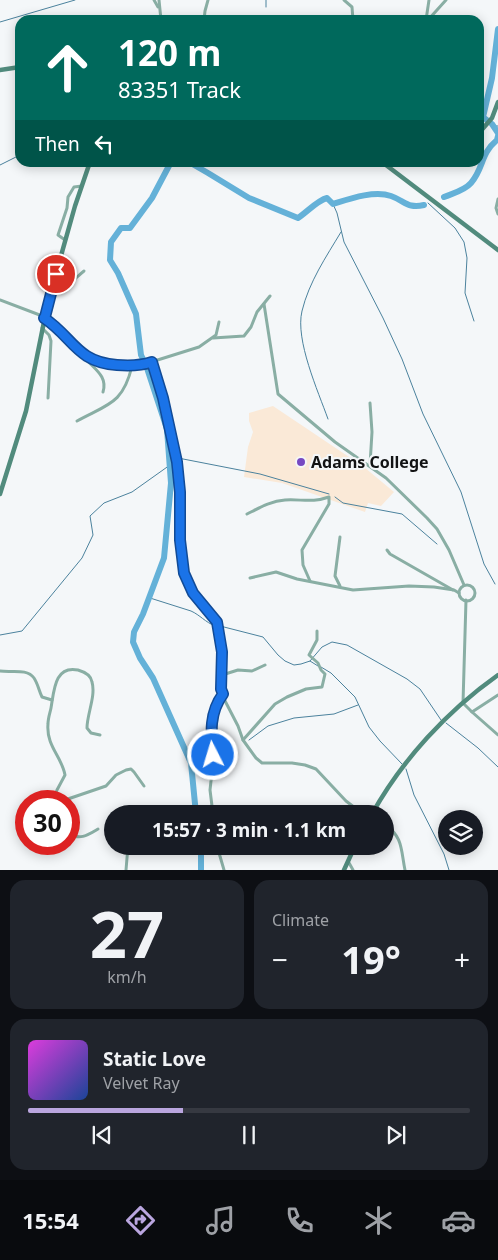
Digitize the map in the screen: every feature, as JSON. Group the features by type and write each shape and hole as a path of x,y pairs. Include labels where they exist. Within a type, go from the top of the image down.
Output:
{"street":[{"path":"154,0 159,7"},
{"path":"159,0 160,15"},
{"path":"205,15 208,0"},
{"path":"344,0 352,7 352,15"},
{"path":"428,15 429,0"},
{"path":"432,15 446,0"},
{"path":"0,70 15,68"},
{"path":"484,128 492,118 498,102"},
{"path":"0,494 26,411 51,290 88,167"},
{"path":"390,167 498,250"},
{"path":"65,240 58,235 66,213 68,197 74,187 82,186"},
{"path":"498,199 496,208 498,214"},
{"path":"51,290 58,290 68,285 84,271"},
{"path":"212,338 244,336 251,327 257,312 270,296"},
{"path":"0,300 44,318 100,373 105,384 103,392"},
{"path":"264,304 278,394 335,442 396,487 437,529 456,563 464,585"},
{"path":"83,355 101,364 140,365 199,347 212,338 218,330 219,322"},
{"path":"42,328 49,335 52,346 48,398"},
{"path":"150,362 163,398 177,462 180,492 180,540 184,573 193,593 217,622 222,652 221,689 243,740 256,758 262,762 292,763 316,769 351,805"},
{"path":"77,421 115,400 125,388 132,366"},
{"path":"370,403 372,432 370,466"},
{"path":"247,514 266,505 283,500 311,502 329,497 328,504 302,550 303,565 310,580"},
{"path":"329,584 335,576 340,536"},
{"path":"386,550 459,592 462,598 470,600 474,597 475,590 470,586 464,585"},
{"path":"250,578 276,572 297,579 361,590 409,586 454,590"},
{"path":"335,576 340,587"},
{"path":"459,592 464,585"},
{"path":"466,600 463,703 498,735"},
{"path":"243,740 275,704 286,697 306,689 323,686 325,674 320,669 318,663 309,655 317,640 317,631"},
{"path":"222,675 238,670 252,671 265,665"},
{"path":"58,790 65,775 49,736 48,726 54,686 56,680 63,673 75,670 87,674 91,678 93,685 87,728 91,734 100,735"},
{"path":"0,672 23,672 29,674 36,681 42,697 52,700"},
{"path":"378,805 420,745 463,703 498,675"},
{"path":"212,805 210,790 213,763 211,728 215,707 223,694"},
{"path":"472,712 498,695"},
{"path":"80,795 106,786 116,775 130,769 144,786"},
{"path":"80,837 98,829"},
{"path":"394,832 400,840 405,870"},
{"path":"126,870 127,855"},
{"path":"220,855 224,870"},
{"path":"344,870 351,855"},
{"path":"348,861 353,870"}],"shaded area":[{"name":"Adams College","path":"273,406 364,467 394,492 381,506 368,503 365,512 282,483 244,477 248,447 253,432 249,421 249,413"}],"waterway":[{"path":"24,15 75,0"},
{"path":"266,0 266,7"},
{"path":"0,22 15,18"},
{"path":"484,113 492,78 498,29"},
{"path":"484,118 492,124 498,133"},
{"path":"493,126 498,126"},
{"path":"484,158 498,136"},
{"path":"0,165 15,158"},
{"path":"168,167 152,198 130,228 121,228 111,242 110,260 118,273 136,314 141,355 167,429 171,483 164,558 143,614 134,632 133,642 140,658 153,678 191,763 195,805"},
{"path":"197,167 249,198 298,218 327,198 333,204 362,196 384,194 410,205 424,205"},
{"path":"444,197 468,186 480,167"},
{"path":"428,203 455,228 464,242 467,258 465,293 474,321"},
{"path":"333,204 344,242 383,318 402,359 423,414 461,492 484,564 495,584"},
{"path":"328,419 305,351 301,323 302,311 309,290 318,270 341,232"},
{"path":"169,456 174,457"},
{"path":"178,458 260,474 329,494"},
{"path":"0,635 22,631 82,558 93,535 90,516 104,503 132,492 170,465"},
{"path":"335,497 343,503 402,514 437,544"},
{"path":"150,598 191,611 215,626"},
{"path":"218,623 224,627 263,637 278,655 294,665 310,661 318,666"},
{"path":"310,661 322,647 332,642 347,645 407,679 420,689 441,720"},
{"path":"321,667 331,673 355,697 369,727 402,764"},
{"path":"249,740 268,726 294,718 334,714 358,705"},
{"path":"446,723 478,748 498,767"},
{"path":"406,769 414,795 444,854 449,870"},
{"path":"201,855 201,870"}],"place":[{"name":"Adams College","path":"301,462"}],"route":[{"path":"56,274 44,318 79,351 101,364 132,366 152,362 163,398 177,462 180,492 180,540 184,573 193,593 217,622 222,652 221,689 223,694 215,707 212,717 210,736 213,755"}]}
